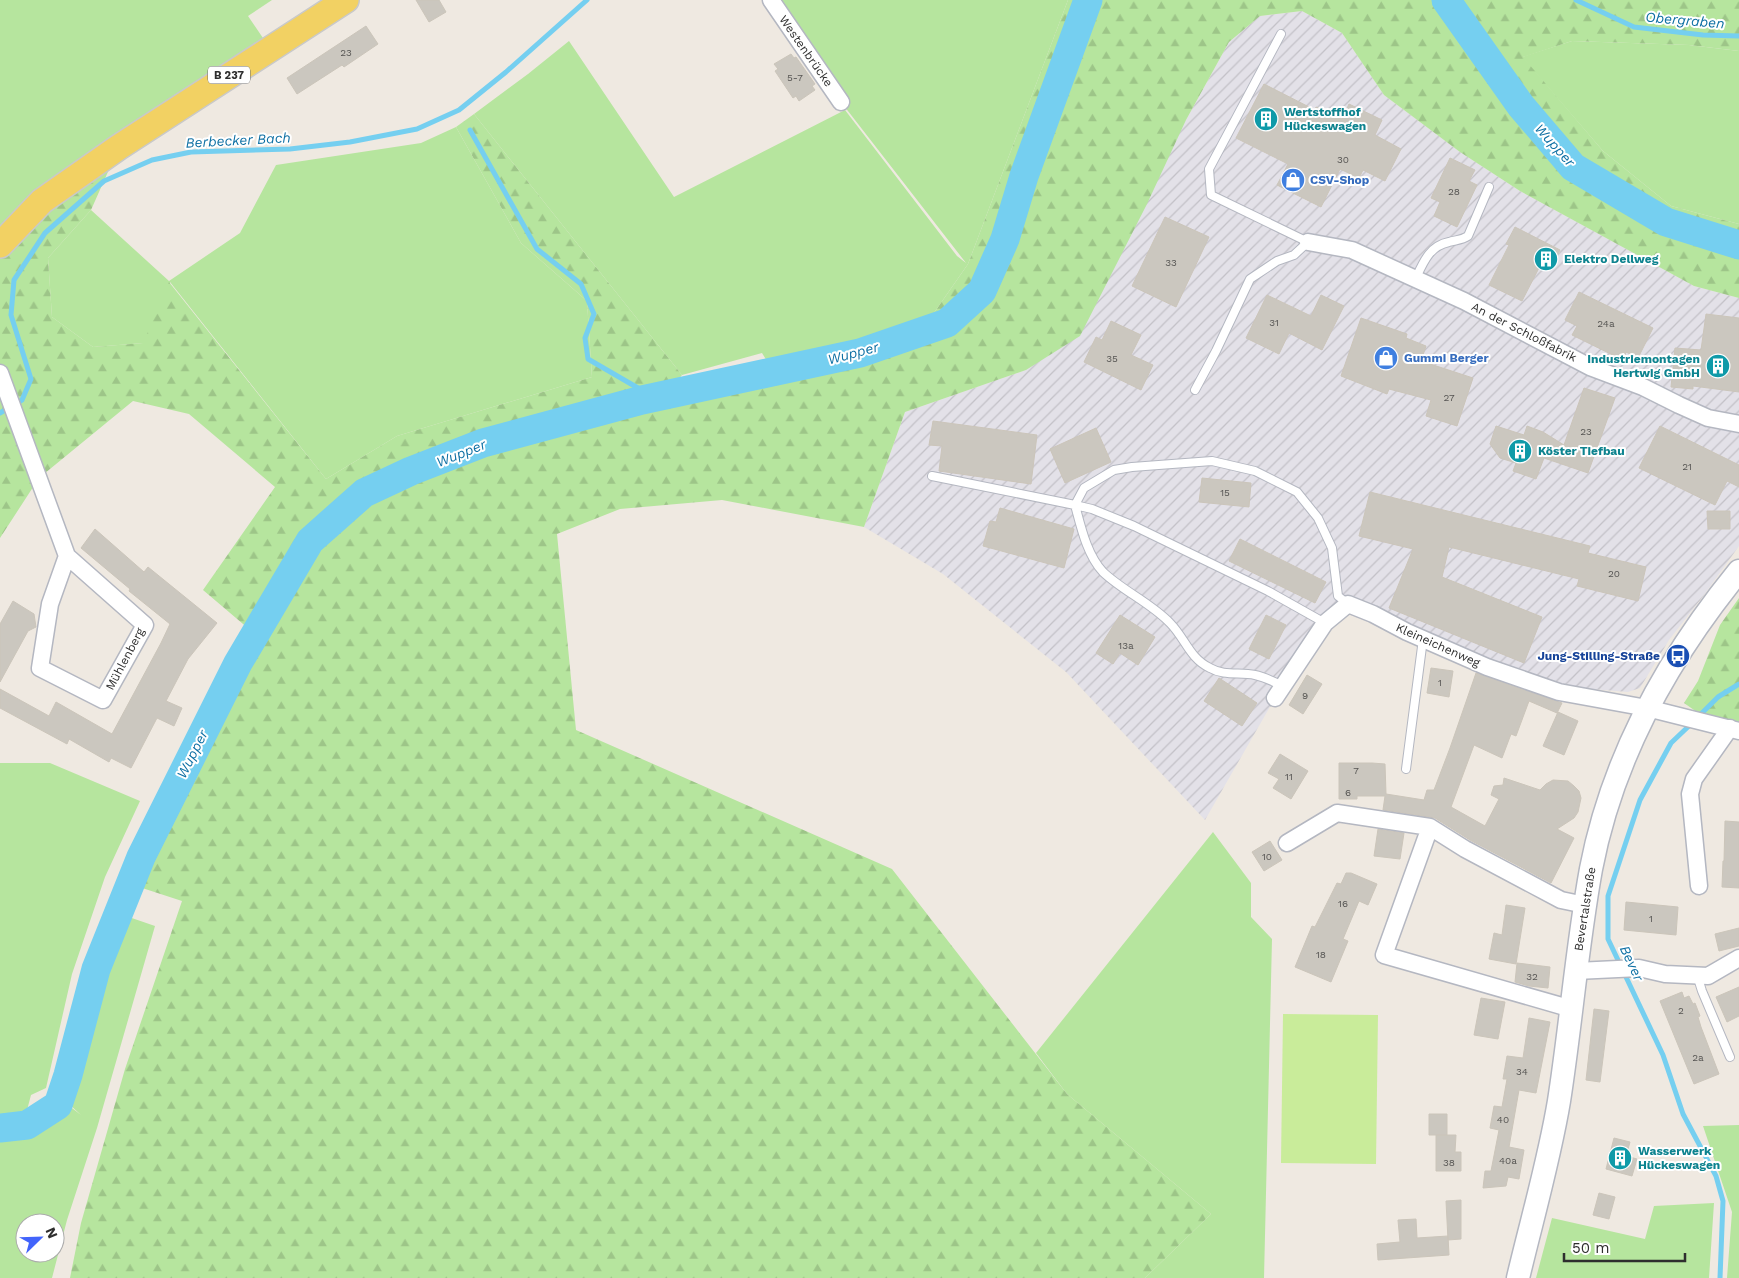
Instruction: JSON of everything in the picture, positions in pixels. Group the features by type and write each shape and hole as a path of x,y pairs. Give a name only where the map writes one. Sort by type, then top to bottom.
{"main road":[{"name":"B 237","path":"0,245 42,201 119,147 346,0"}],"street":[{"name":"Westenbrücke","path":"771,0 841,102"},
{"name":"An der Schloßfabrik","path":"1308,242 1352,250 1464,301 1590,367 1642,386 1701,415 1715,420 1739,424"},
{"name":"Mühlenberg","path":"0,373 67,556 145,624 103,700 40,668 50,604 67,556"},
{"name":"Bevertalstraße","path":"1518,1278 1554,1126 1591,868 1606,810 1647,708 1690,637 1739,572"},
{"path":"1279,692 1325,623 1348,604"},
{"name":"Kleineichenweg","path":"1348,604 1487,667 1559,692 1647,708"},
{"path":"1647,708 1728,727 1694,780 1690,794 1699,886"},
{"path":"1287,843 1337,813 1430,827 1465,849 1561,900 1585,905"},
{"path":"1430,827 1384,956 1572,1008"},
{"path":"1576,971 1639,968 1666,974 1708,976 1739,958"}],"lane":[{"path":"1195,390 1216,351 1250,279 1277,261 1294,254 1308,242 1210,195 1209,169 1281,34"},
{"path":"1415,280 1432,250 1439,245 1468,236 1489,187"},
{"path":"1279,692 1255,675 1223,673 1210,669 1194,657 1182,637 1168,620 1103,571 1096,562 1085,538 1075,505 1084,488 1114,470 1132,467 1212,461 1255,471 1297,492 1318,518 1332,548 1338,596 1348,604"},
{"path":"932,476 1092,509 1134,526 1268,591 1325,623"},
{"path":"1406,769 1424,639"},
{"path":"1697,976 1730,1057"}],"shaded area":[{"path":"1302,11 1342,33 1384,95 1460,152 1520,191 1694,286 1739,298 1739,546 1669,640 1640,688 1628,692 1592,689 1592,699 1559,692 1348,604 1275,698 1205,820 1066,672 943,574 864,527 905,412 1026,370 1186,120 1229,42 1260,16"}],"green space":[{"path":"0,0 272,0 248,16 265,41 36,191 0,226"},
{"path":"774,0 1068,0 968,264 929,320 770,366 762,353 682,375 474,114 569,41 674,197 845,110 957,256 966,263 841,102"},
{"path":"1068,0 1739,0 1739,51 1689,45 1572,41 1523,57 1603,151 1671,206 1739,224 1739,298 1694,286 1520,191 1460,152 1384,95 1342,33 1302,11 1260,16 1229,42 1186,120 1147,204 1080,336 1026,370 905,412 864,527 722,500 620,509 557,534 576,730 892,869 1067,1094 1211,1214 1145,1278 70,1278 81,1223 125,1069 182,901 136,886 167,812 218,707 262,640 203,590 275,487 189,414 133,401 39,478 0,538 0,245 119,147 91,210 48,258 52,317 93,347 143,343 169,282 326,479 397,436 592,377 587,301 521,243 456,127 474,114 682,375 662,399 494,451 572,433 770,366 929,320 968,264"},
{"path":"1572,41 1689,45 1739,51 1739,224 1671,206 1603,151 1522,57"},
{"path":"456,127 521,243 587,301 592,377 397,436 326,479 170,282 144,343 93,347 52,317 48,258 91,210 169,281 240,233 276,165 421,143"},
{"path":"1739,598 1739,731 1714,724 1684,703 1698,681 1720,625"},
{"path":"0,763 50,763 140,801 105,877 72,974 46,1088 31,1095 21,1133 57,1122 68,1105 81,1115 70,1105 112,942 123,915 155,926 97,1128 65,1228 65,1213 15,1213 15,1263 56,1263 52,1278 0,1278"},
{"path":"1213,832 1251,883 1251,917 1272,939 1264,1278 1145,1278 1211,1214 1067,1094 1036,1053"},
{"path":"1283,1014 1378,1015 1376,1164 1281,1163"},
{"path":"1739,1125 1739,1278 1727,1278 1732,1212 1703,1126"},
{"path":"1714,1203 1709,1278 1536,1278 1552,1218 1645,1239 1654,1206"}],"building":[{"path":"416,0 439,0 446,12 429,22"},
{"path":"366,26 378,44 344,67 342,65 297,94 287,78"},
{"path":"791,54 794,58 796,57 815,84 812,86 815,90 799,101 796,96 793,98 775,71 778,69 774,64"},
{"path":"1264,84 1315,110 1316,107 1342,119 1349,104 1382,120 1375,135 1401,149 1385,181 1363,170 1359,178 1340,169 1321,207 1277,185 1288,164 1236,138"},
{"path":"1450,158 1475,170 1469,181 1477,185 1457,227 1434,216 1440,202 1431,198"},
{"path":"1165,217 1209,237 1176,307 1132,286"},
{"name":"Elektro Dellweg","path":"1515,227 1560,250 1552,266 1542,262 1522,301 1489,285 1509,245 1506,244"},
{"path":"1579,292 1653,328 1638,358 1626,352 1623,360 1572,335 1577,326 1565,320"},
{"path":"1267,295 1311,316 1321,295 1344,306 1322,350 1289,333 1279,354 1246,338"},
{"name":"Industriemontagen Hertwig GmbH","path":"1706,314 1739,318 1739,392 1693,386 1693,389 1671,387 1675,348 1701,350"},
{"path":"1361,318 1407,334 1406,338 1426,346 1421,361 1473,378 1457,426 1426,416 1431,400 1389,389 1387,394 1341,376"},
{"path":"1111,321 1141,335 1131,355 1153,365 1141,390 1084,362 1096,337 1102,340"},
{"path":"1584,388 1615,398 1588,473 1544,458 1536,479 1513,471 1516,463 1500,458 1490,444 1496,426 1524,435 1527,426 1543,432 1564,445"},
{"path":"933,421 1037,435 1031,484 939,471 942,446 929,445"},
{"path":"1660,426 1739,465 1739,487 1727,481 1715,505 1639,468"},
{"path":"1096,428 1111,462 1065,483 1050,449"},
{"path":"1202,478 1251,483 1249,507 1199,502"},
{"path":"1370,492 1590,546 1588,553 1646,567 1638,601 1577,586 1579,579 1449,547 1442,577 1542,617 1524,663 1389,608 1413,549 1359,536"},
{"path":"1000,508 1074,529 1064,568 983,546 990,521 996,522"},
{"path":"1707,511 1730,511 1730,529 1708,529"},
{"path":"95,529 144,572 148,567 217,623 188,659 166,701 182,708 174,726 157,718 131,768 111,758 109,762 69,739 67,744 0,708 0,689 49,716 56,702 112,734 161,643 170,624 129,591 130,589 81,548"},
{"path":"1240,539 1326,582 1315,603 1229,561"},
{"path":"13,601 34,614 36,627 28,631 0,682 0,624"},
{"path":"1120,615 1155,637 1138,665 1120,653 1113,664 1096,653"},
{"path":"1266,615 1286,625 1269,659 1249,649"},
{"path":"1431,668 1453,671 1449,697 1427,693"},
{"path":"1476,673 1562,703 1557,713 1529,701 1516,736 1511,734 1502,758 1474,745 1451,807 1485,826 1499,799 1491,795 1494,786 1503,785 1504,778 1540,790 1553,780 1568,781 1579,791 1581,798 1578,812 1574,818 1557,829 1574,838 1551,883 1470,840 1435,818 1383,810 1385,796 1357,796 1357,799 1339,799 1339,763 1372,763 1385,764 1386,794 1424,800 1427,790 1434,790"},
{"path":"1307,675 1322,684 1303,714 1289,705"},
{"path":"1219,678 1257,703 1242,726 1204,701"},
{"path":"1558,712 1578,721 1564,755 1543,746"},
{"path":"1280,754 1308,771 1291,799 1273,788 1279,779 1268,773"},
{"path":"1725,821 1739,822 1739,888 1722,887"},
{"path":"1378,829 1404,833 1400,859 1374,856"},
{"path":"1270,841 1282,860 1264,871 1252,852"},
{"path":"1346,873 1351,873 1377,884 1368,905 1359,901 1343,939 1348,941 1331,982 1295,967 1312,926 1315,927 1337,883 1341,884"},
{"path":"1626,902 1678,907 1676,935 1624,930"},
{"path":"1506,905 1525,908 1516,964 1489,959 1494,933 1502,935"},
{"path":"1739,928 1739,946 1719,951 1715,934"},
{"path":"1517,963 1550,967 1548,988 1515,982"},
{"path":"1739,987 1739,1016 1727,1022 1716,997"},
{"path":"1682,992 1684,998 1689,996 1693,1004 1695,1003 1700,1016 1698,1017 1701,1027 1719,1074 1694,1084 1660,1001"},
{"path":"1481,998 1505,1002 1498,1039 1474,1035"},
{"path":"1594,1009 1609,1011 1600,1082 1586,1080"},
{"path":"1529,1018 1550,1022 1536,1093 1519,1090 1509,1147 1524,1150 1519,1179 1508,1177 1506,1186 1483,1188 1485,1171 1491,1171 1499,1130 1490,1128 1494,1106 1502,1107 1507,1079 1503,1079 1507,1056 1523,1058"},
{"path":"1429,1114 1447,1114 1447,1135 1429,1135"},
{"path":"1436,1135 1456,1135 1455,1152 1461,1152 1461,1171 1436,1171"},
{"name":"Wasserwerk Hückeswagen","path":"1614,1138 1630,1142 1626,1156 1637,1159 1632,1176 1606,1169"},
{"path":"1599,1193 1615,1197 1609,1219 1593,1215"},
{"path":"1461,1200 1461,1239 1448,1240 1446,1201"},
{"path":"1416,1219 1417,1238 1448,1236 1449,1255 1378,1260 1377,1244 1400,1242 1398,1220"}],"waterway":[{"name":"Berbecker Bach","path":"0,413 22,400 31,379 11,315 14,280 45,233 104,181 152,160 191,152 290,149 350,142 417,129 459,110 506,72 587,0"},
{"name":"Wupper","path":"0,1128 27,1125 58,1105 68,1075 96,969 141,857 238,663 310,541 364,493 411,471 483,443 642,400 860,353 947,323 982,291 1005,239 1024,176 1088,0"},
{"name":"Wupper","path":"1446,0 1521,106 1573,167 1666,222 1739,245"},
{"name":"Obergraben","path":"1576,0 1634,27 1703,35 1739,36"},
{"path":"470,130 537,249 581,284 594,314 585,338 588,359 638,388 642,400"},
{"name":"Bever","path":"1698,717 1718,697 1739,684"},
{"name":"Bever","path":"1692,723 1671,743 1640,800 1608,896 1608,939 1663,1055 1683,1114 1716,1176 1723,1201 1720,1278"}],"place":[{"name":"Wertstoffhof Hückeswagen","path":"1266,119"},
{"name":"CSV-Shop","path":"1293,180"},
{"name":"Elektro Dellweg","path":"1546,259"},
{"name":"Gummi Berger","path":"1386,358"},
{"name":"Industriemontagen Hertwig GmbH","path":"1718,366"},
{"name":"Köster Tiefbau","path":"1520,451"},
{"name":"Jung-Stilling-Straße","path":"1678,656"},
{"name":"Wasserwerk Hückeswagen","path":"1620,1158"}]}
